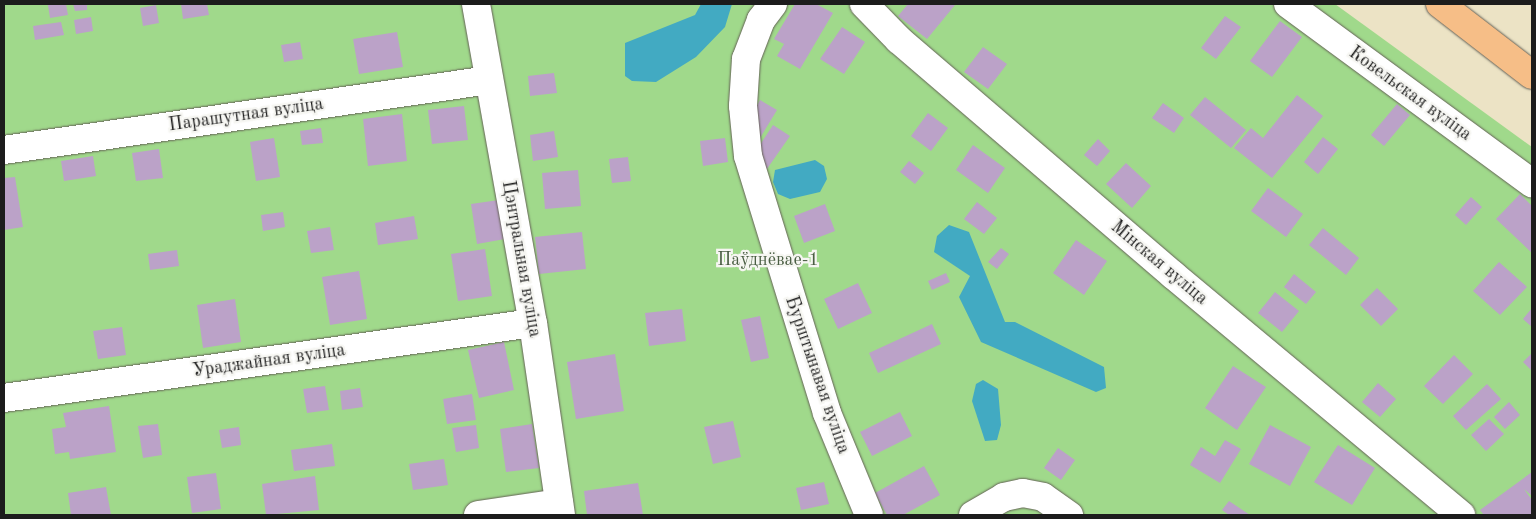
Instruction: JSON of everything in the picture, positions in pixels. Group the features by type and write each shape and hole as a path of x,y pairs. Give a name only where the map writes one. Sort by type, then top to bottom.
{"highway":[{"path":"1440,4 1532,75"}],"lane":[{"name":"Цэнтральная вуліца","path":"476,4 533,323 560,509"},
{"name":"Бурштынавая вуліца","path":"774,4 761,20 746,59 743,106 748,156 827,413 869,515"},
{"name":"Мінская вуліца","path":"864,4 899,40 1136,243 1461,515"},
{"name":"Ковельская вуліца","path":"1288,4 1532,183"},
{"name":"Парашутная вуліца","path":"4,150 489,80"},
{"name":"Ураджайная вуліца","path":"4,398 533,323"},
{"path":"984,509 1013,494 1033,494 1069,515"},
{"path":"478,515 560,509"}],"green space":[{"name":"Паўднёвае-1","path":"4,4 1335,4 1532,147 1532,515 4,515"}],"water":[{"path":"701,4 732,4 725,27 696,57 656,82 632,81 625,76 625,43 695,15"},
{"path":"815,160 824,166 827,179 820,192 790,199 778,194 773,182 775,170"},
{"path":"949,225 969,232 1005,322 1015,322 1104,367 1106,388 1096,392 981,342 959,297 970,276 934,252 937,236"},
{"path":"983,380 998,389 1001,425 997,440 985,441 972,401 976,384"}],"building":[{"path":"66,4 68,15 50,18 48,5"},
{"path":"73,4 87,4 87,10 75,11"},
{"path":"181,4 207,4 209,15 183,19"},
{"path":"795,4 816,4 833,13 800,69 777,56 784,44 774,39"},
{"path":"908,4 955,5 927,39 898,16"},
{"path":"156,5 159,23 143,26 140,8"},
{"path":"1225,16 1241,27 1216,59 1201,48"},
{"path":"91,17 93,31 76,34 74,20"},
{"path":"1280,21 1302,37 1272,77 1250,61"},
{"path":"61,22 64,35 35,40 33,26"},
{"path":"842,27 865,42 844,74 820,59"},
{"path":"397,32 403,67 359,74 353,39"},
{"path":"300,42 303,59 284,62 281,45"},
{"path":"983,47 1007,64 988,89 964,72"},
{"path":"554,73 557,93 530,96 528,76"},
{"path":"1297,95 1323,116 1272,178 1234,148 1251,128 1263,138"},
{"path":"1205,97 1246,130 1231,148 1190,115"},
{"path":"760,100 777,110 757,143 751,116"},
{"path":"1163,103 1184,118 1174,133 1152,118"},
{"path":"1397,104 1410,115 1384,146 1371,135"},
{"path":"464,106 468,140 432,144 428,110"},
{"path":"928,113 948,128 931,151 911,136"},
{"path":"402,114 407,161 368,166 363,119"},
{"path":"773,125 790,136 762,176 754,154"},
{"path":"321,128 323,143 302,145 300,131"},
{"path":"554,131 558,157 533,161 530,135"},
{"path":"1323,137 1338,149 1318,174 1304,162"},
{"path":"274,138 280,177 256,181 250,142"},
{"path":"725,138 728,162 703,166 700,141"},
{"path":"1098,139 1110,151 1097,166 1084,155"},
{"path":"973,145 1005,168 988,193 956,170"},
{"path":"159,149 163,178 136,181 132,153"},
{"path":"93,156 96,176 64,181 61,161"},
{"path":"628,157 631,181 612,183 609,159"},
{"path":"909,161 924,173 915,184 900,172"},
{"path":"1126,163 1151,186 1132,208 1106,184"},
{"path":"578,170 581,206 545,209 542,173"},
{"path":"15,177 23,227 4,230 4,178"},
{"path":"1268,188 1303,214 1286,237 1251,211"},
{"path":"1520,194 1532,206 1532,253 1496,219"},
{"path":"1471,197 1482,207 1466,225 1455,215"},
{"path":"499,200 505,239 477,244 471,204"},
{"path":"977,202 997,218 984,234 964,219"},
{"path":"825,204 835,231 804,243 794,216"},
{"path":"283,212 285,227 263,231 261,215"},
{"path":"414,216 418,239 378,245 375,223"},
{"path":"330,227 334,250 311,253 307,231"},
{"path":"1323,228 1359,258 1346,275 1309,245"},
{"path":"582,232 586,269 539,274 535,237"},
{"path":"1076,240 1107,261 1084,295 1053,273"},
{"path":"1001,248 1009,254 997,269 988,262"},
{"path":"485,249 492,296 458,301 451,254"},
{"path":"177,250 179,266 150,270 148,254"},
{"path":"1499,262 1527,287 1500,315 1473,291"},
{"path":"359,271 367,319 330,325 322,277"},
{"path":"946,273 950,282 932,290 928,281"},
{"path":"1294,274 1316,292 1306,304 1284,287"},
{"path":"858,283 872,313 838,329 824,299"},
{"path":"1377,288 1398,309 1381,326 1360,305"},
{"path":"1275,292 1299,311 1282,332 1258,313"},
{"path":"235,299 241,342 203,348 197,305"},
{"path":"1532,308 1532,327 1523,319"},
{"path":"682,309 686,341 649,346 645,313"},
{"path":"760,316 769,358 751,362 741,320"},
{"path":"932,324 941,344 878,373 869,353"},
{"path":"122,327 126,355 98,359 93,331"},
{"path":"504,342 514,390 479,398 468,350"},
{"path":"1532,353 1532,371 1523,362"},
{"path":"615,354 624,411 576,419 567,362"},
{"path":"1454,355 1473,374 1443,404 1424,386"},
{"path":"1233,366 1266,387 1237,430 1205,408"},
{"path":"1378,383 1396,399 1380,417 1362,402"},
{"path":"1487,384 1501,399 1466,430 1453,416"},
{"path":"325,386 329,410 307,413 303,389"},
{"path":"360,388 363,407 342,410 340,391"},
{"path":"472,394 476,420 447,424 443,399"},
{"path":"1509,402 1520,415 1505,429 1494,417"},
{"path":"109,406 116,452 70,459 69,452 55,454 52,429 66,427 63,413"},
{"path":"900,412 912,436 872,456 860,432"},
{"path":"1489,419 1504,434 1486,451 1471,435"},
{"path":"733,421 741,457 713,464 704,427"},
{"path":"158,424 162,455 143,458 138,426"},
{"path":"532,424 539,468 506,472 500,429"},
{"path":"476,425 479,448 456,452 452,428"},
{"path":"1270,425 1311,447 1290,486 1249,464"},
{"path":"239,427 241,445 222,448 219,430"},
{"path":"1225,440 1241,449 1220,483 1190,465 1201,447 1215,456"},
{"path":"332,444 335,466 294,471 291,450"},
{"path":"1338,445 1375,468 1352,505 1314,482"},
{"path":"1058,448 1075,460 1061,480 1044,468"},
{"path":"444,459 448,485 413,490 409,464"},
{"path":"924,466 940,495 903,515 887,515 875,493"},
{"path":"1532,472 1532,496 1524,489 1532,500 1532,515 1484,515 1480,510"},
{"path":"216,473 221,509 192,513 187,477"},
{"path":"315,476 319,510 266,515 262,484"},
{"path":"824,482 829,504 801,510 796,488"},
{"path":"638,483 643,515 587,515 584,491"},
{"path":"106,487 111,515 71,515 68,493"},
{"path":"1229,501 1250,515 1229,515 1222,510"}]}
